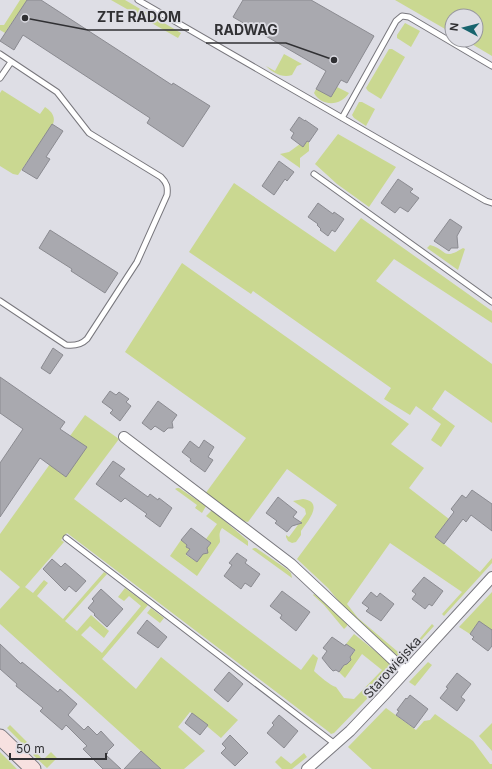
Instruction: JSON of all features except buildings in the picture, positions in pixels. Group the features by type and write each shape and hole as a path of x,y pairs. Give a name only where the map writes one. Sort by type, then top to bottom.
{"street":[{"path":"124,437 291,564 405,671"},
{"name":"Starowiejska","path":"307,769 336,745 385,694 492,577"},
{"path":"0,737 33,769"}],"lane":[{"path":"138,0 486,201 492,203"},
{"path":"342,118 396,21 402,16 408,17 492,66"},
{"path":"0,54 57,92 89,133 161,177 167,184 168,188 167,195 137,262 87,339 82,343 72,346 66,345 0,302"},
{"path":"0,78 11,62"},
{"path":"314,174 492,302"},
{"path":"66,538 336,745"}],"green space":[{"path":"20,0 27,0 5,33 0,30 0,25 4,25"},
{"path":"111,0 125,0 181,33 178,38"},
{"path":"395,0 492,0 492,56 478,48 484,48 484,8 444,8 444,28"},
{"path":"405,23 420,31 411,47 397,38 397,35"},
{"path":"389,49 392,49 405,57 381,99 368,91 366,88"},
{"path":"284,54 302,64 297,66 292,75 285,76 278,74 266,66 275,71"},
{"path":"337,87 349,93 346,97 337,102 326,103 317,98 314,93 316,89 331,97"},
{"path":"2,90 40,114 45,107 51,112 54,119 53,124 18,175 13,174 0,166 0,93"},
{"path":"359,102 362,102 375,109 366,126 352,115"},
{"path":"338,134 396,167 369,207 337,184 315,164"},
{"path":"307,141 309,142 309,151 300,158 300,168 280,154 289,152 300,144 303,146"},
{"path":"234,183 335,252 361,218 492,311 492,323 394,259 376,281 492,364 492,423 445,390 432,409 455,426 441,447 431,440 441,424 416,406 410,415 384,399 391,388 253,291 251,294 189,252"},
{"path":"430,245 448,254 452,254 463,248 465,249 458,270 427,248"},
{"path":"182,263 409,424 391,444 424,468 409,488 449,519 435,537 480,572 492,558 492,563 444,616 442,614 462,592 390,543 347,604 358,618 404,657 432,624 434,626 403,660 350,615 328,588 297,559 337,505 287,469 248,522 242,521 205,494 246,438 125,352"},
{"path":"85,415 119,439 74,499 301,670 313,654 318,658 314,671 321,678 336,687 344,698 354,699 382,670 362,654 345,678 339,672 344,665 347,664 355,651 346,644 354,634 394,666 394,671 334,733 331,734 67,533 61,540 64,542 25,587 33,593 44,580 48,583 37,596 63,619 104,572 107,574 65,621 77,631 91,615 109,631 104,638 90,626 81,635 102,653 141,606 129,596 124,601 118,597 125,588 148,605 102,659 136,689 161,657 238,720 221,738 190,712 178,727 205,751 184,769 161,769 0,624 0,609 20,587 0,570 0,534"},
{"path":"177,488 206,506 202,513 195,508 197,505 175,489"},
{"path":"303,499 313,504 314,508 310,518 301,531 301,535 296,542 292,543 288,541 286,535 289,537 306,514 305,509 293,501"},
{"path":"212,510 248,541 248,546 222,528 220,533 220,542 197,576 170,556 181,540 187,545 186,547 190,549 186,555 197,562 211,543 206,539 217,524 206,516"},
{"path":"254,548 288,570 291,573 292,578 252,549"},
{"path":"492,592 492,631 479,621 470,634 459,627"},
{"path":"314,594 333,609 347,623 347,626 344,629 324,605 313,595"},
{"path":"151,608 164,618 160,623 147,613"},
{"path":"428,662 432,665 415,686 409,682"},
{"path":"386,708 416,730 424,721 430,720 435,714 473,741 490,764 492,764 492,769 372,769 348,747"},
{"path":"492,723 492,751 479,736"},
{"path":"10,725 27,742 24,745 7,728"},
{"path":"0,752 17,769 0,769"},
{"path":"36,752 43,760 51,752 57,758 47,768 33,755"},
{"path":"304,753 307,757 292,769 282,769 275,762 281,756 291,764"}],"place":[{"name":"ZTE RADOM","path":"25,18"},
{"name":"RADWAG","path":"334,60"}]}
